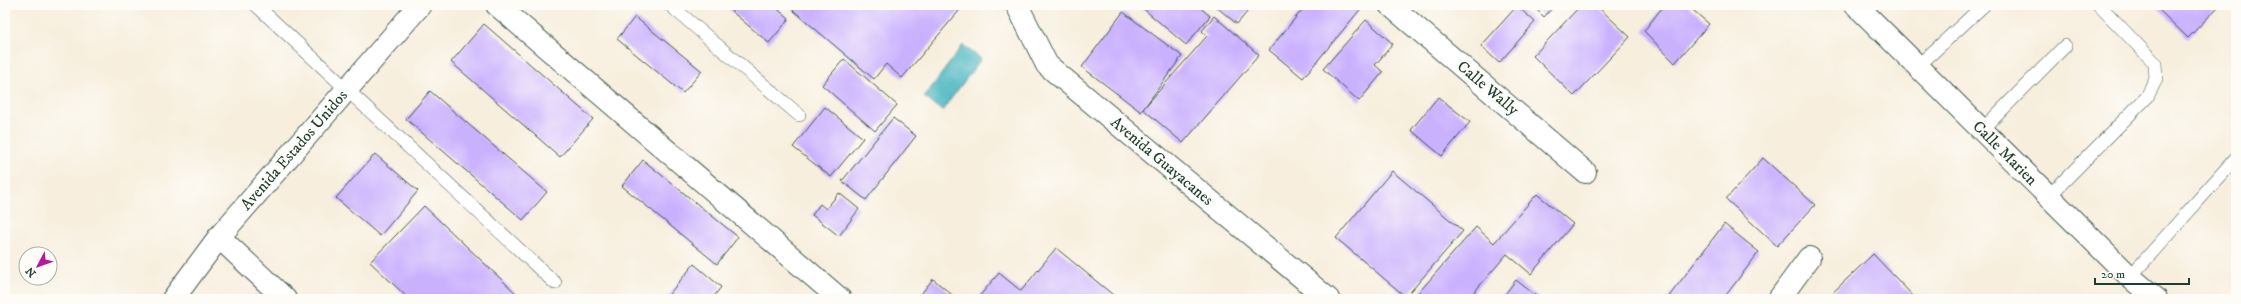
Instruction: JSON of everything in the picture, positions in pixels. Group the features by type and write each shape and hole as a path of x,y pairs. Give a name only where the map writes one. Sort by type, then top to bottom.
{"street":[{"name":"Avenida Estados Unidos","path":"173,299 219,237 420,5"},
{"path":"497,5 840,299"},
{"name":"Avenida Guayacanes","path":"1017,5 1048,65 1328,299"},
{"name":"Calle Wally","path":"1390,5 1586,172"},
{"name":"Calle Marien","path":"1856,5 2130,277 2156,299"},
{"path":"219,237 285,299"},
{"path":"1779,299 1809,258"}],"lane":[{"path":"256,5 555,283"},
{"path":"670,5 799,116"},
{"path":"1918,66 1984,5"},
{"path":"2049,196 2147,97 2156,79 2155,62 2099,5"},
{"path":"1982,130 2065,46"},
{"path":"2130,277 2236,158"}],"water":[{"path":"963,45 981,59 942,111 924,97"}],"building":[{"path":"724,5 773,5 789,19 769,43"},
{"path":"787,5 964,5 902,78 886,64 874,79"},
{"path":"1139,5 1197,5 1210,16 1186,45"},
{"path":"1214,5 1253,5 1237,24"},
{"path":"1306,5 1364,5 1303,78 1269,50"},
{"path":"1532,5 1555,5 1544,17"},
{"path":"1581,5 1596,5 1630,37 1574,96 1533,56"},
{"path":"1664,5 1687,5 1709,24 1675,63 1644,31"},
{"path":"2154,5 2220,5 2188,38"},
{"path":"1517,6 1535,22 1499,63 1481,46"},
{"path":"1123,12 1182,56 1141,112 1082,67"},
{"path":"1214,16 1259,55 1183,143 1143,109 1207,36 1202,31"},
{"path":"635,17 702,71 683,93 617,39"},
{"path":"1366,20 1393,44 1375,65 1383,72 1359,101 1323,69"},
{"path":"484,24 593,119 560,157 451,62"},
{"path":"844,59 897,105 875,131 822,85"},
{"path":"430,91 547,192 523,220 406,119"},
{"path":"1438,97 1470,122 1442,156 1411,130"},
{"path":"825,107 863,138 831,177 793,147"},
{"path":"893,118 916,136 866,200 842,181"},
{"path":"375,154 418,191 380,236 336,198"},
{"path":"1763,158 1815,205 1777,246 1726,199"},
{"path":"643,160 738,237 717,264 622,186"},
{"path":"1392,171 1463,231 1406,297 1336,238"},
{"path":"839,193 859,209 839,236 812,215 820,204 826,209"},
{"path":"1537,194 1573,224 1531,274 1507,254 1468,299 1413,299 1476,227 1494,243"},
{"path":"424,206 522,299 409,299 370,262"},
{"path":"1724,224 1759,252 1723,299 1667,299"},
{"path":"1056,248 1118,299 977,299 999,273 1021,291"},
{"path":"1873,254 1916,299 1826,299"},
{"path":"694,264 721,287 712,299 665,299"},
{"path":"933,279 957,299 917,299"},
{"path":"1516,280 1540,299 1501,299"},
{"path":"256,294 261,299 250,299"}]}
